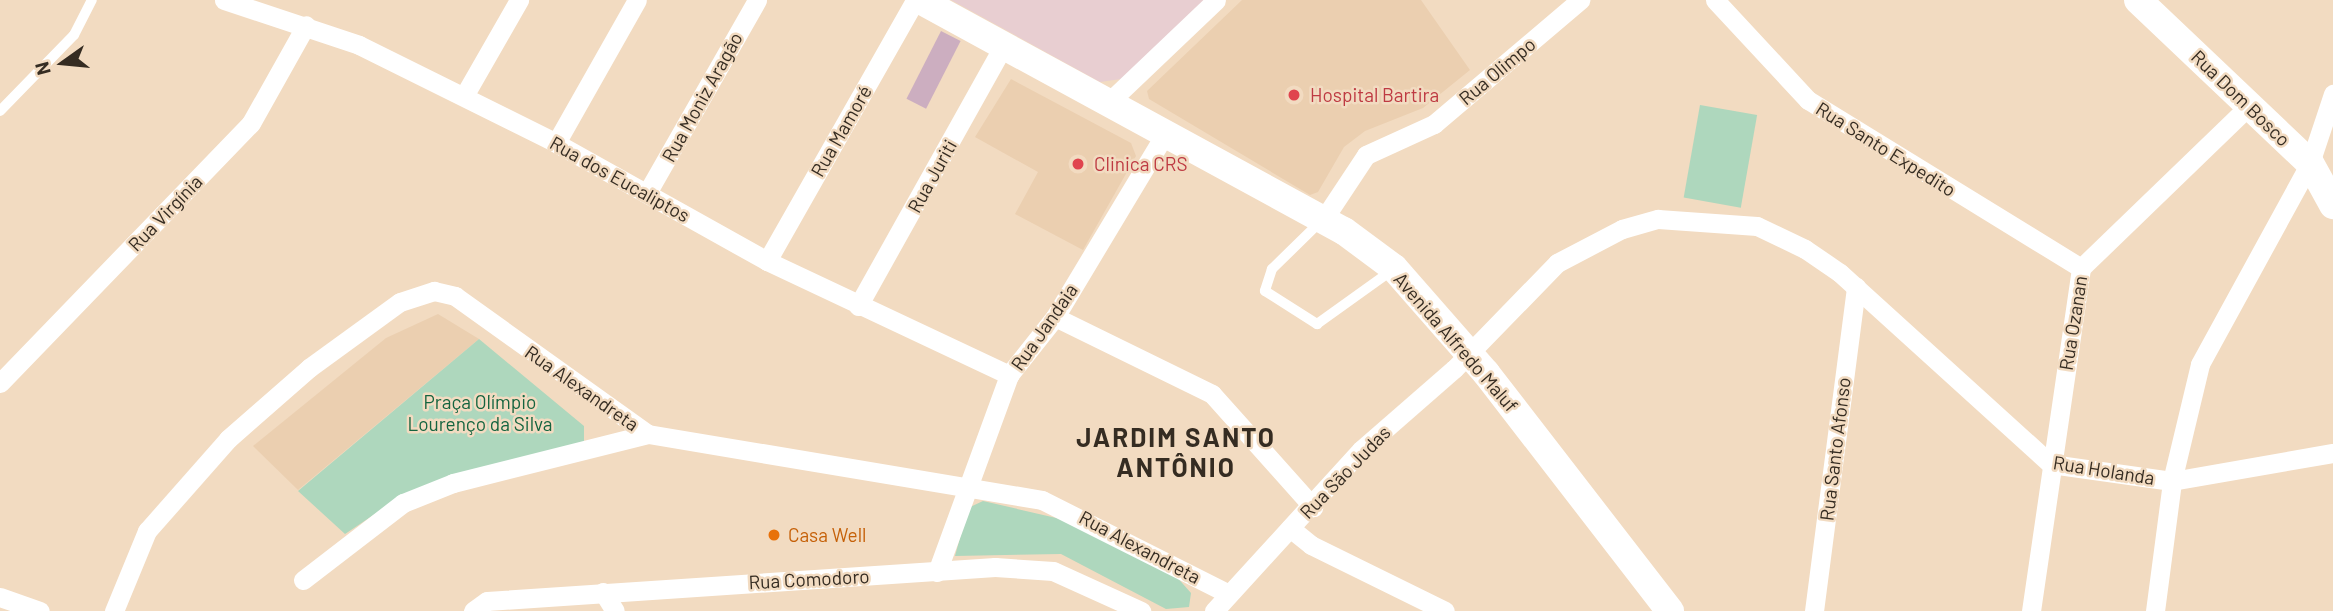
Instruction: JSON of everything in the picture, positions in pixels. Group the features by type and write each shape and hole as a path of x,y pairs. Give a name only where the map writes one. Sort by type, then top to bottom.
{"main road":[{"name":"Avenida Alfredo Maluf","path":"918,0 1323,220 1394,268 1469,353 1650,578 1670,611"},
{"name":"Rua Dom Bosco","path":"2138,0 2309,163 2333,205"},
{"name":"Avenida Alfredo Maluf","path":"1650,578 1686,611"}],"street":[{"name":"Rua dos Eucaliptos","path":"224,0 306,25 464,96 556,142 767,261 1009,375"},
{"path":"464,96 519,0"},
{"path":"556,142 637,0"},
{"name":"Rua Moniz Aragão","path":"648,193 757,0"},
{"name":"Rua Mamoré","path":"767,261 918,0"},
{"path":"1108,103 1216,0"},
{"name":"Rua Olimpo","path":"1323,220 1366,155 1434,124 1580,0"},
{"name":"Rua Santo Expedito","path":"1716,0 1808,100 2081,268"},
{"name":"Rua Virgínia","path":"0,383 251,123 306,25"},
{"name":"Rua Juriti","path":"858,306 1004,45"},
{"path":"2155,611 2172,481 2200,364 2309,163 2333,94"},
{"name":"Rua Ozanan","path":"2031,611 2081,268 2250,105"},
{"name":"Rua Jandaia","path":"937,572 1009,375 1055,317 1165,135"},
{"name":"Rua Holanda","path":"1469,353 1577,249 1658,219 1692,217 1756,226 1805,249 1856,287 2051,464 2172,481 2333,453"},
{"name":"Rua Santo Afonso","path":"1814,611 1856,287"},
{"name":"Rua Alexandreta","path":"114,611 141,542 182,487 309,368 412,296 454,296 648,433 968,484 1068,509 1227,593"},
{"path":"1055,317 1212,394 1313,506"},
{"name":"Rua São Judas","path":"1446,611 1311,545 1290,528 1313,506 1361,450 1469,353"},
{"path":"303,580 403,503 453,483 648,433"},
{"path":"1214,611 1227,593 1290,528"},
{"name":"Rua Comodoro","path":"472,611 487,601 603,592 937,572 1053,571 1141,611"},
{"path":"603,592 615,611"},
{"path":"0,597 40,611"}],"lane":[{"path":"1,108 74,35 92,0"},
{"path":"1323,220 1263,284 1308,321 1326,322 1394,268"}],"shaded area":[{"path":"951,0 1204,0 1121,79 1100,82"},
{"name":"Hospital Bartira","path":"1242,0 1421,0 1470,70 1423,108 1365,131 1344,147 1318,192 1310,195 1149,99 1147,91"},
{"name":"Clinica CRS","path":"1011,79 1131,143 1136,156 1083,250 1015,214 1038,172 975,137"},
{"path":"438,314 479,339 298,490 253,446 386,338"}],"green space":[{"path":"1700,105 1757,115 1741,208 1684,198"},
{"name":"Praça Olímpio Lourenço da Silva","path":"479,339 584,426 584,444 390,504 345,534 298,491"},
{"path":"983,501 1065,520 1175,575 1191,593 1189,607 1166,609 1061,554 955,556 968,508"}],"building":[{"path":"941,31 961,41 926,109 906,99"}],"place":[{"name":"Hospital Bartira","path":"1294,95"},
{"name":"Clinica CRS","path":"1078,164"},
{"name":"Casa Well","path":"774,535"}],"district":[{"name":"JARDIM SANTO ANTÔNIO","path":"1176,452"}]}
